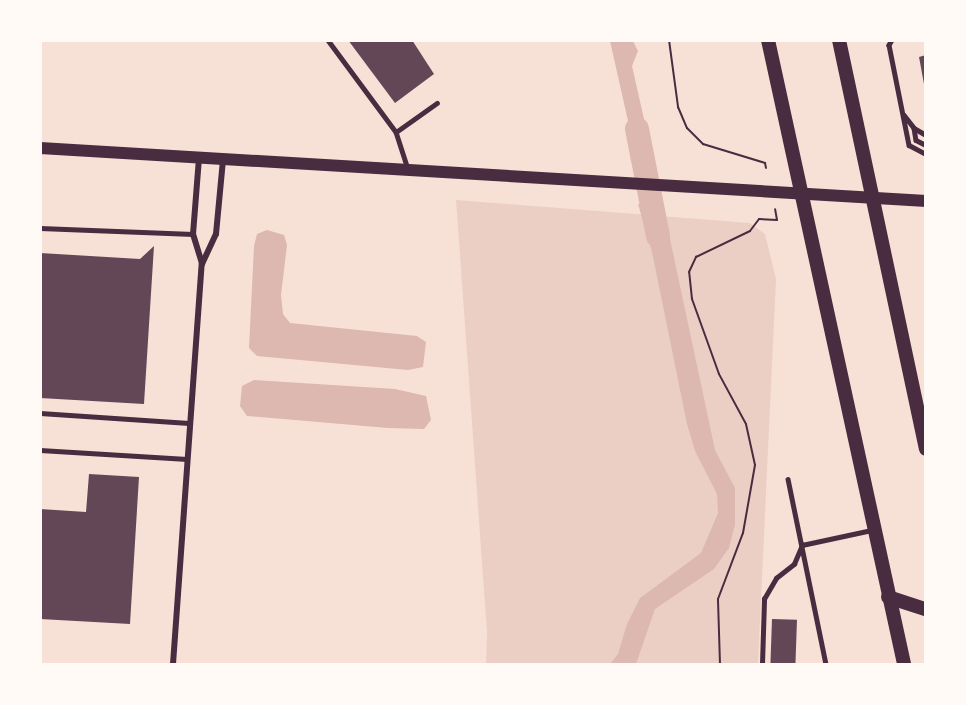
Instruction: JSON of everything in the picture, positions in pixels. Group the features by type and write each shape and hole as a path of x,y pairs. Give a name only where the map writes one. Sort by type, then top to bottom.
{"main road":[{"path":"768,40 872,530 904,664"},
{"path":"839,40 926,449"},
{"path":"40,148 926,201"},
{"path":"888,597 926,609"}],"street":[{"path":"199,158 193,234 202,264"},
{"path":"173,664 202,264 216,234 223,160"}],"lane":[{"path":"328,40 396,132 409,171"},
{"path":"892,40 889,45 909,146 926,154"},
{"path":"396,132 437,103"},
{"path":"903,113 914,128 926,135"},
{"path":"914,128 916,140 926,145"},
{"path":"40,228 193,234"},
{"path":"40,413 189,423"},
{"path":"40,450 187,459"},
{"path":"789,479 826,664"},
{"path":"802,545 872,530"},
{"path":"762,664 764,599 776,578 794,564 802,545"}],"path":[{"path":"669,40 678,107 687,128 703,144 765,163 766,168"},
{"path":"720,664 717,599 743,533 755,465 746,424 718,374 692,298 689,272 696,257 750,231 759,219 777,220 775,209"}],"shaded area":[{"path":"610,41 633,41 638,51 632,66 654,163 631,161 628,121"},
{"path":"456,200 750,223 765,234 776,279 758,664 486,664 487,632"},
{"path":"638,204 663,206 715,450 735,488 735,525 729,548 714,569 655,609 636,664 610,664 618,654 627,624 640,598 701,553 718,513 717,494 695,451 687,424 652,252"},
{"path":"267,230 284,235 287,245 281,295 283,314 290,323 417,336 426,342 423,367 408,370 257,356 249,348 254,246 257,234"},
{"path":"254,380 395,389 426,396 431,420 424,429 247,416 240,406 242,386"}],"building":[{"path":"348,40 412,40 434,74 395,103"},
{"path":"926,55 926,84 924,84 919,57"},
{"path":"154,246 144,404 40,398 40,253 140,259"},
{"path":"89,474 139,477 130,624 40,619 40,509 86,512"},
{"path":"772,619 797,620 795,664 770,664"}],"waterway":[{"path":"637,129 658,236"}]}
